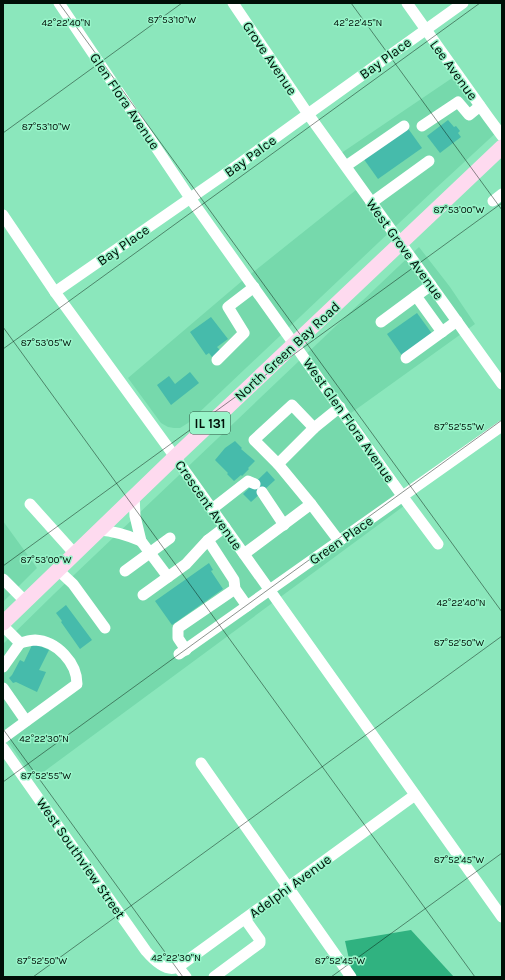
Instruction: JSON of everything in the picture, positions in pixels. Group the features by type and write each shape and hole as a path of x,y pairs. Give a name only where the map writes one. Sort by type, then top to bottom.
{"main road":[{"name":"North Green Bay Road","path":"3,623 134,495 502,147"}],"street":[{"name":"Glen Flora Avenue","path":"59,3 190,198"},
{"name":"Grove Avenue","path":"233,3 308,114"},
{"name":"Lee Avenue","path":"407,3 502,136"},
{"name":"Bay Place","path":"308,114 463,3"},
{"path":"422,126 458,102 469,115 480,106"},
{"name":"Bay Palce","path":"190,198 308,114"},
{"name":"West Grove Avenue","path":"308,114 502,384"},
{"path":"346,166 404,126"},
{"path":"371,202 429,161"},
{"name":"West Glen Flora Avenue","path":"190,198 438,544"},
{"name":"Bay Place","path":"55,292 190,198"},
{"name":"Crescent Avenue","path":"3,215 55,292 175,457 502,917"},
{"path":"381,322 431,285"},
{"path":"217,360 244,333 228,307 254,287"},
{"path":"416,296 442,332"},
{"path":"406,358 457,321"},
{"path":"314,428 292,405 254,440 278,464 312,504 339,542"},
{"path":"278,464 314,428 340,407"},
{"name":"Green Place","path":"235,589 178,628 178,638 183,652 502,426"},
{"path":"212,509 248,481 258,488 284,524"},
{"path":"134,495 135,516 141,541 168,577"},
{"path":"30,504 74,553"},
{"path":"244,554 312,504"},
{"path":"142,595 186,564 208,540 225,527"},
{"path":"99,530 110,530 131,536 141,541"},
{"path":"125,571 170,538"},
{"path":"208,540 234,580 235,589 247,606"},
{"path":"58,570 73,584 105,628"},
{"path":"3,579 25,601"},
{"path":"3,626 20,643"},
{"path":"3,666 20,643 36,640 49,643 58,649 67,657 77,676 77,684 3,738"},
{"path":"3,688 26,721"},
{"name":"West Southview Street","path":"3,748 146,951 162,966 174,969 178,967"},
{"path":"201,763 351,977"},
{"name":"Adelphi Avenue","path":"178,967 415,795"},
{"path":"214,977 260,943 260,940 245,919"},
{"path":"178,967 186,977"}],"shaded area":[{"path":"458,74 499,130 188,423 180,428 174,428 168,427 161,423 128,378 242,281 356,190 334,158"},
{"path":"419,247 450,287 475,324 351,413 412,500 34,779 3,734 3,644"},
{"path":"3,521 37,568 3,602"},
{"path":"411,930 454,977 353,977 345,941"}],"building":[{"path":"448,120 460,131 458,133 461,137 440,153 427,136"},
{"path":"407,127 422,148 378,179 363,158"},
{"path":"417,313 433,335 403,357 387,334"},
{"path":"211,317 228,339 217,347 221,351 212,357 209,353 206,355 190,332"},
{"path":"190,372 199,383 171,405 157,385 169,376 175,384"},
{"path":"235,441 242,448 241,449 255,461 242,476 241,475 234,481 215,460 225,448"},
{"path":"267,471 275,480 251,502 243,494"},
{"path":"209,563 213,570 211,571 223,589 172,625 155,601"},
{"path":"66,605 92,640 80,649 56,613"},
{"path":"33,643 49,650 39,670 46,672 37,692 16,682 13,683 9,678 20,660 24,662"}]}
